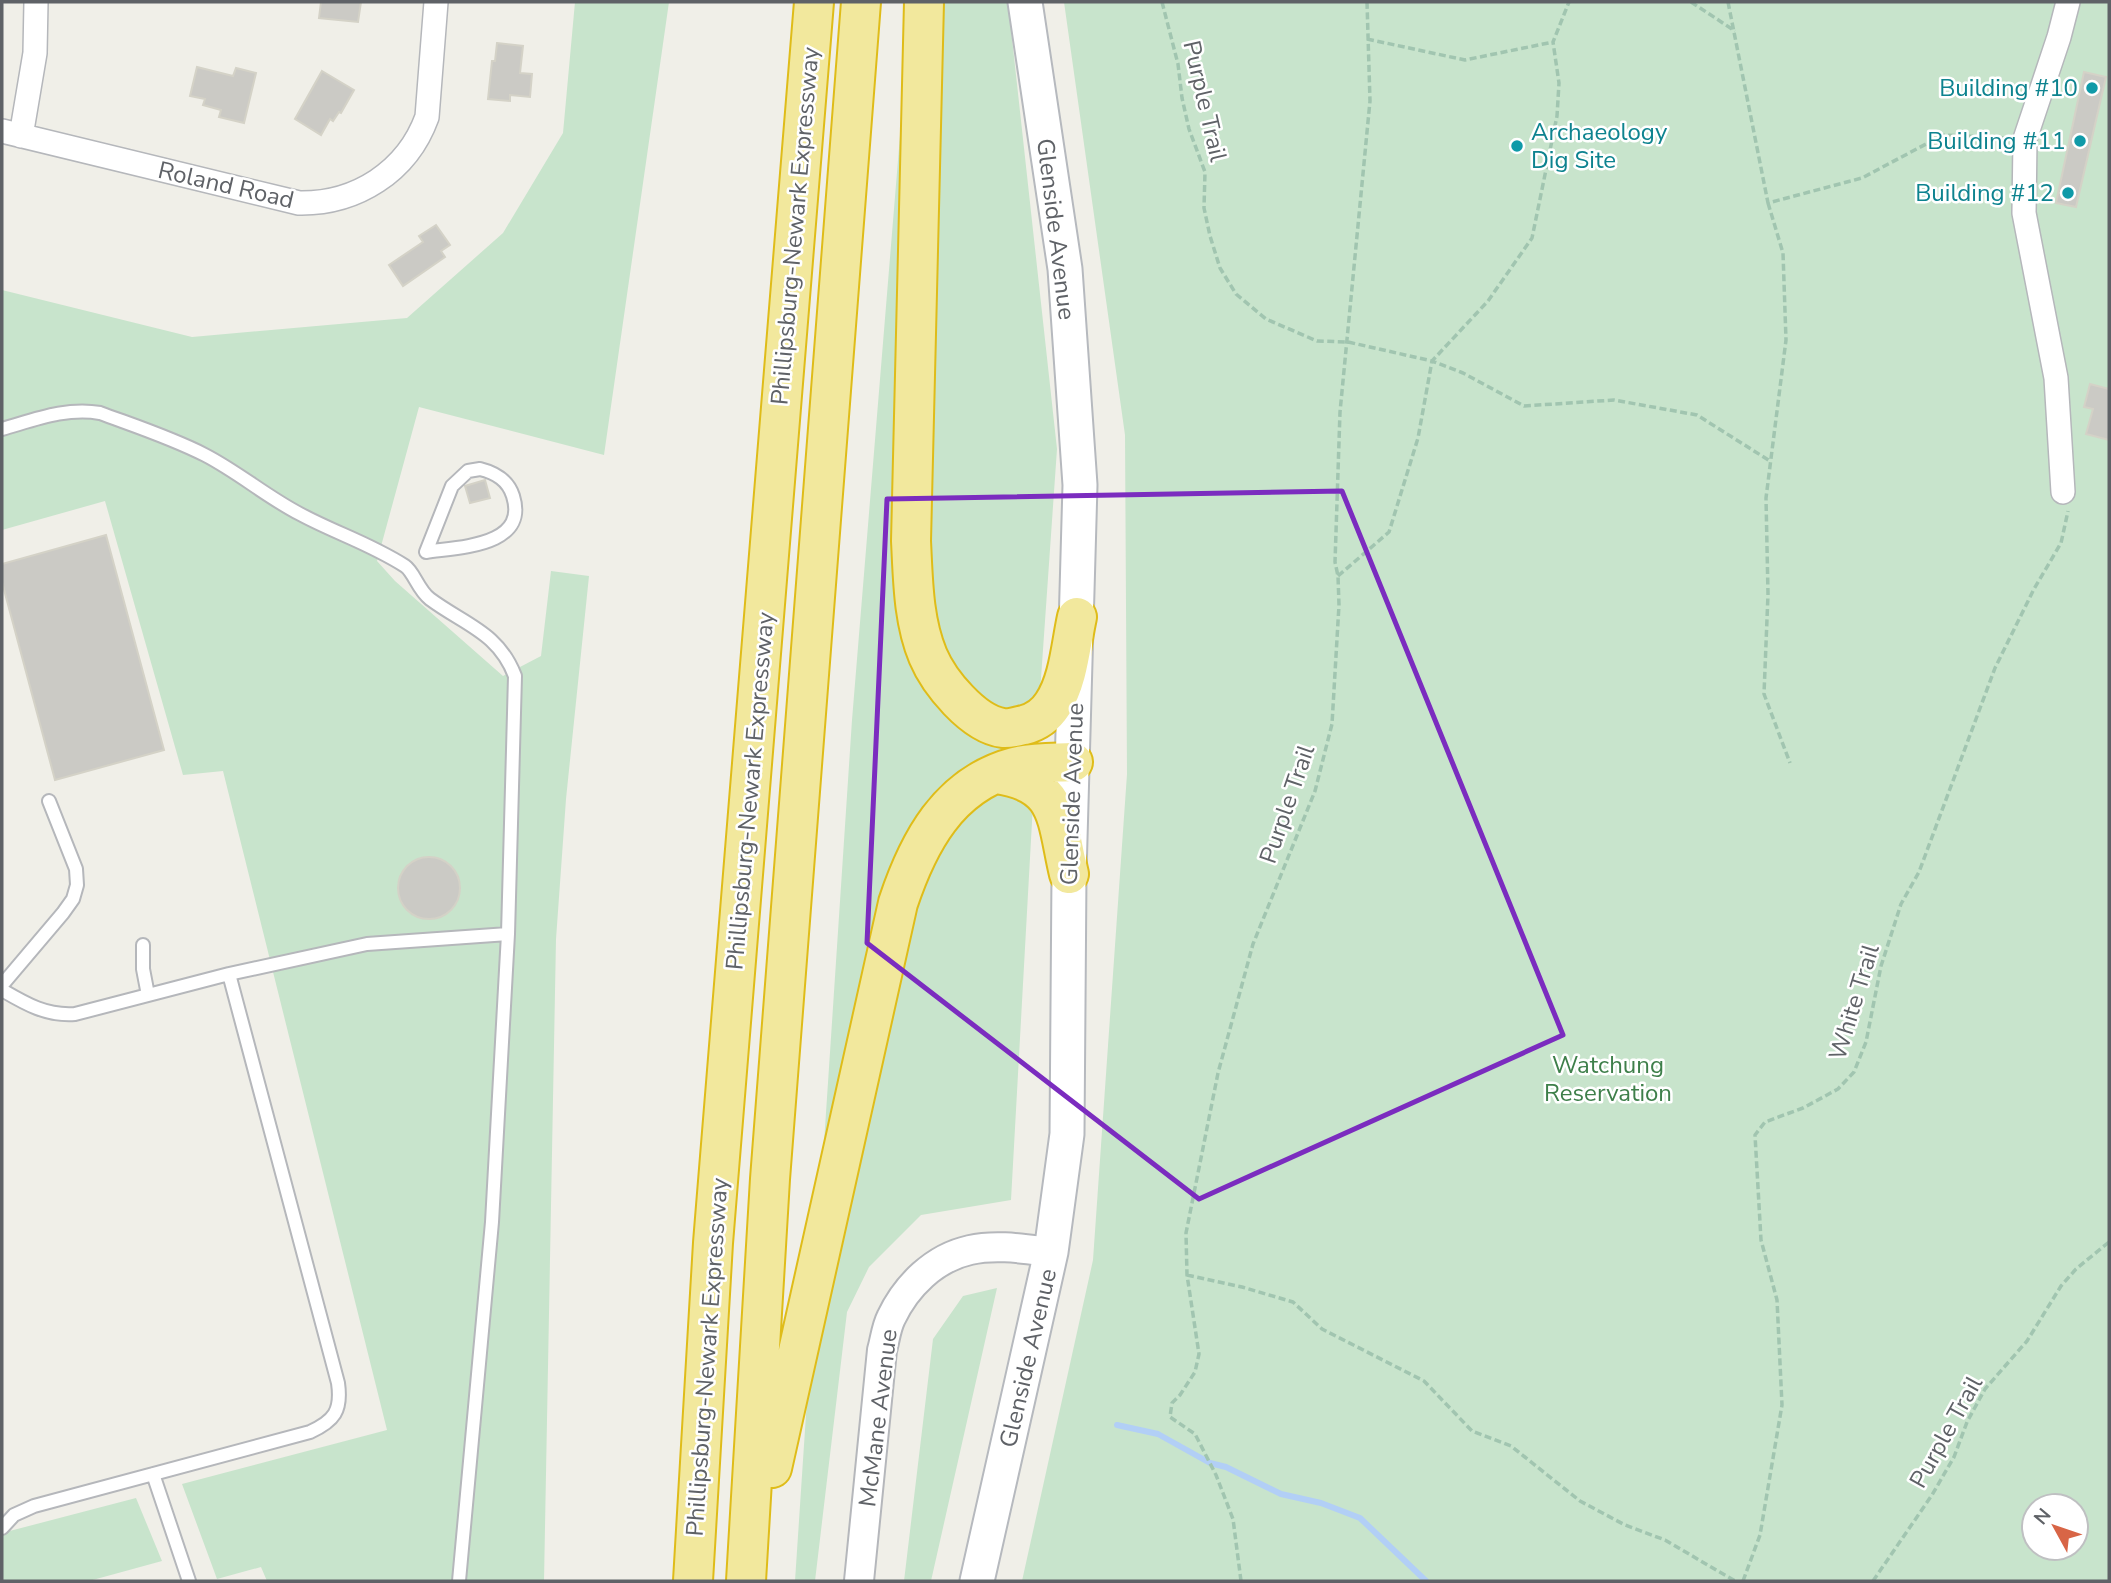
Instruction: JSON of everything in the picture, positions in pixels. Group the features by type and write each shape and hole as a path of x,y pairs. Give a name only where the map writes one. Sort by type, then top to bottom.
{"highway":[{"name":"Phillipsburg-Newark Expressway","path":"693,1581 713,1243 814,2"},
{"name":"Phillipsburg-Newark Expressway","path":"746,1581 770,1179 861,2"},
{"path":"924,2 911,541 915,601 922,638 938,676 952,695 983,721 1074,751"},
{"path":"1003,728 1031,723 1045,715 1054,703 1061,689 1077,617"},
{"path":"757,1581 773,1459 898,903 907,874 934,824 964,792 996,774 1074,751"},
{"path":"996,774 1015,777 1042,790 1056,816 1069,874"}],"main road":[{"name":"Glenside Avenue","path":"977,1581 1051,1252 1067,1134 1069,874 1080,485 1065,269 1025,2"}],"street":[{"path":"12,133 36,53 36,2"},
{"name":"Roland Road","path":"12,133 299,204 338,200 363,191 385,177 412,148 424,124 427,117 436,2"},
{"path":"2063,492 2056,378 2024,214 2025,139 2068,2"},
{"name":"McMane Avenue","path":"859,1581 882,1350 890,1320 905,1295 923,1274 947,1258 971,1249 999,1247 1051,1252"}],"lane":[{"path":"2,429 62,412 83,410 100,413 205,454 300,514 368,544 408,568 417,586 429,598 489,637 504,652 515,676 508,934 492,1223 459,1581"},
{"path":"408,568 426,552 448,495 459,477 468,471 480,469 502,478 510,488 515,511 512,522 504,533 482,544 426,552"},
{"path":"49,801 76,869 77,885 73,899 63,914 2,987 42,1011 59,1015 75,1014 229,974 367,944 508,934"},
{"path":"143,945 143,969 148,995"},
{"path":"2,1528 14,1515 34,1506 310,1432 335,1415 340,1400 338,1383 229,974"},
{"path":"153,1474 189,1581"}],"path":[{"name":"Purple Trail","path":"1163,2 1178,64 1189,129 1205,172 1204,208 1220,268 1236,294 1266,319 1317,341 1348,342 1340,412 1335,562 1339,605 1332,724 1315,791 1253,944 1218,1073 1186,1233 1188,1275 1199,1354 1195,1373 1172,1403 1170,1417 1195,1434 1216,1475 1233,1519 1241,1581"},
{"path":"1367,2 1370,101 1348,342 1432,361 1463,373 1524,407 1614,400 1697,415 1770,461"},
{"path":"1338,576 1389,532 1418,438 1432,361 1488,301 1532,238 1557,116 1559,83 1553,42 1569,2"},
{"path":"1690,2 1735,31"},
{"path":"1728,2 1768,203 1783,253 1786,340 1766,498 1768,594 1764,694 1790,763"},
{"path":"1367,39 1465,60 1553,42"},
{"path":"1768,203 1862,178 1944,135 2025,139"},
{"name":"White Trail","path":"1743,1581 1760,1535 1782,1405 1777,1300 1761,1240 1755,1135 1765,1122 1803,1108 1838,1089 1854,1072 1866,1042 1881,966 1902,904 1919,872 1995,668 2034,589 2061,543 2069,514 2063,492"},
{"name":"Purple Trail","path":"1872,1581 1932,1495 1954,1457 1967,1422 1985,1389 2027,1341 2061,1286 2076,1269 2109,1242"},
{"path":"1188,1275 1293,1302 1322,1329 1424,1381 1472,1431 1511,1447 1580,1501 1625,1525 1665,1540 1735,1581"},
{"path":"1877,1576 1882,1581"}],"highlighted area":[{"path":"1342,491 1563,1035 1199,1199 867,943 887,499"}],"green space":[{"path":"575,2 669,2 604,455 419,407 377,561 395,581 503,676 541,656 551,571 589,576 566,799 556,939 544,1581 267,1581 261,1567 217,1579 182,1484 387,1430 223,771 183,775 105,501 2,530 2,290 192,337 407,318 503,233 563,133"},
{"path":"911,2 1008,2 1057,449 1036,750 1011,1200 921,1215 869,1267 847,1312 815,1581 795,1581 852,720"},
{"name":"Watchung Reservation","path":"1064,2 2109,2 2109,1581 1022,1581 1093,1260 1127,774 1125,435"},
{"path":"997,1288 931,1581 904,1581 933,1339 963,1296"},
{"path":"136,1498 162,1561 89,1581 2,1581 2,1533"}],"building":[{"path":"321,2 361,2 358,22 319,18"},
{"path":"497,43 523,46 520,73 532,74 530,97 510,95 510,101 488,99"},
{"path":"197,67 233,76 236,68 256,73 244,123 219,117 221,110 203,105 205,99 190,96"},
{"path":"322,71 354,90 341,113 339,112 333,121 330,119 321,135 295,119"},
{"path":"2084,72 2106,77 2076,207 2056,203"},
{"path":"436,225 450,245 441,251 445,257 403,286 389,265 423,242 419,236"},
{"path":"2090,384 2109,389 2109,440 2086,434 2093,409 2084,407"},
{"path":"485,480 490,498 470,503 465,486"},
{"path":"106,535 164,750 55,780 2,582 2,564"},
{"path":"429,857 451,866 460,888 451,910 429,919 407,910 398,888 407,866"}],"waterway":[{"path":"1117,1425 1158,1434 1210,1463 1226,1467 1281,1494 1321,1503 1360,1518 1426,1581"}],"place":[{"name":"Building #10","path":"2092,88"},
{"name":"Building #11","path":"2080,141"},
{"name":"Archaeology Dig Site","path":"1517,146"},
{"name":"Building #12","path":"2068,193"}]}
